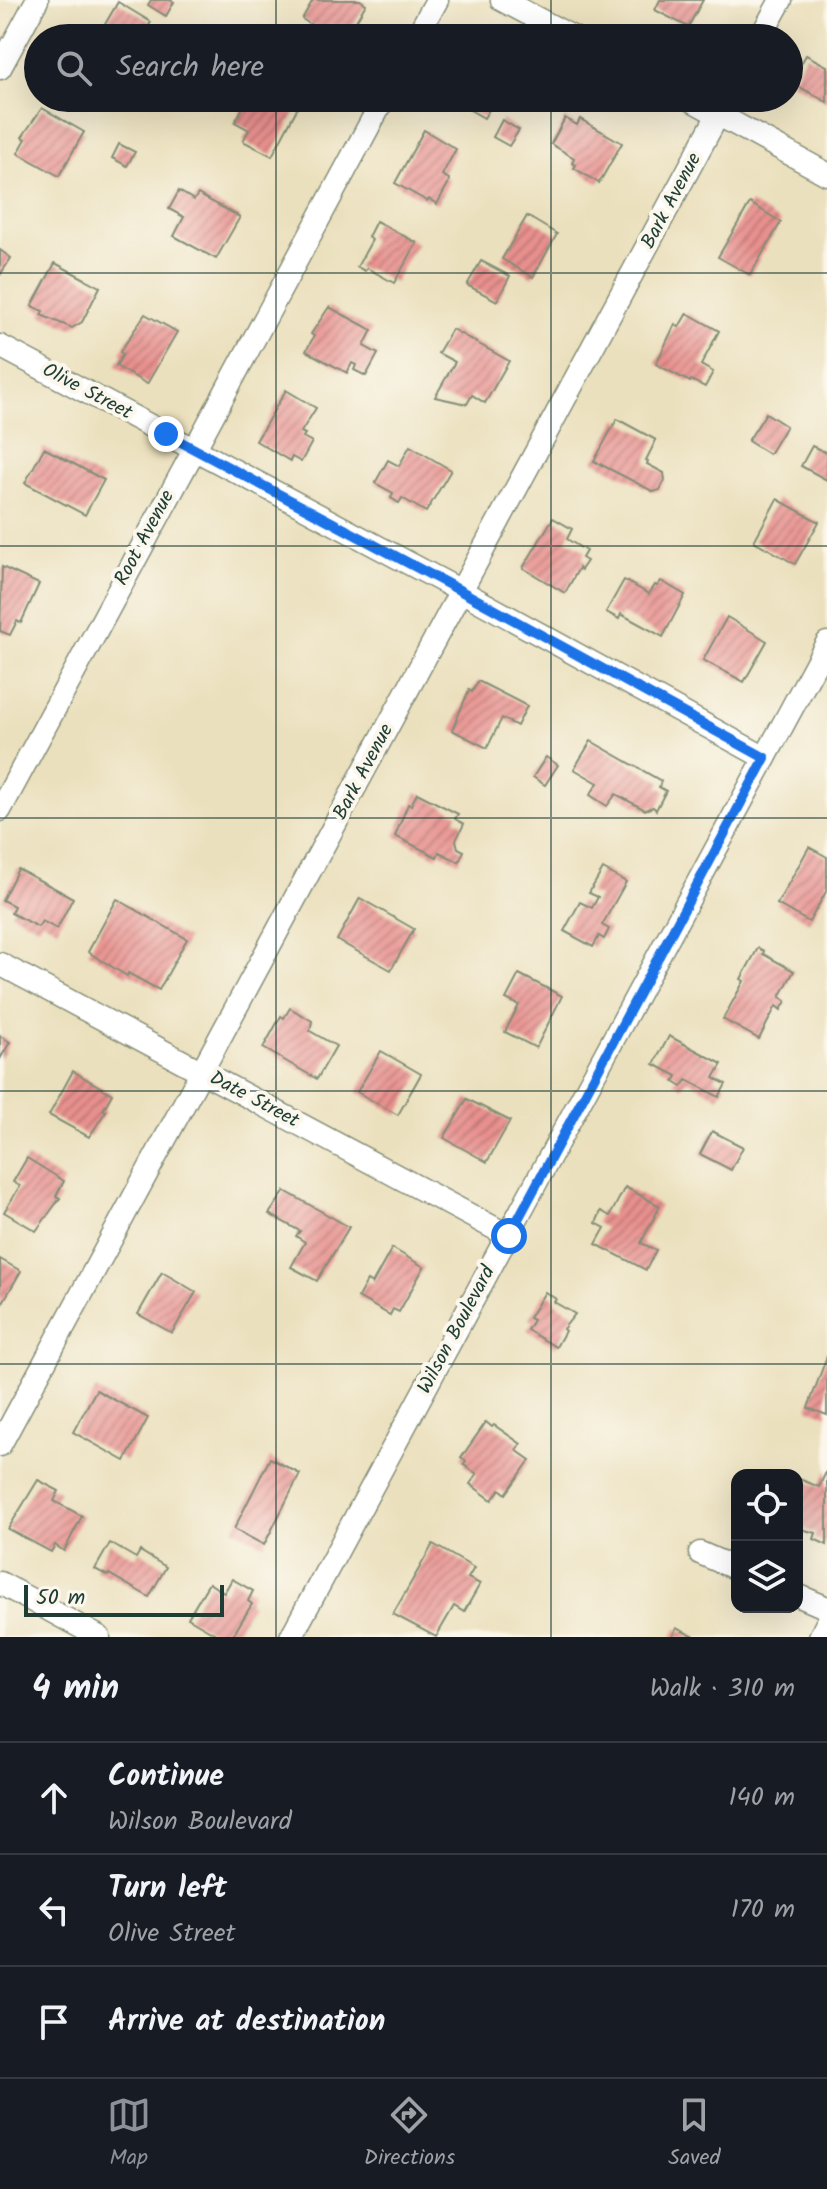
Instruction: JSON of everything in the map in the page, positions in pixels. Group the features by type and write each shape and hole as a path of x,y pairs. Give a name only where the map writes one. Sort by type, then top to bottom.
{"street":[{"path":"0,68 37,0"},
{"path":"424,24 437,0"},
{"path":"502,0 547,24"},
{"path":"768,24 781,0"},
{"name":"Root Avenue","path":"0,810 376,112"},
{"name":"Bark Avenue","path":"0,1445 720,112"},
{"path":"732,112 827,174"},
{"name":"Olive Street","path":"0,346 461,591 765,758"},
{"name":"Wilson Boulevard","path":"291,1637 827,643"},
{"name":"Date Street","path":"0,964 509,1236"},
{"path":"700,1553 731,1566"},
{"path":"0,1583 99,1637"},
{"path":"803,1598 827,1608"},
{"path":"820,1637 827,1623"}],"building":[{"path":"151,0 174,2 166,16 148,5"},
{"path":"313,0 360,0 366,4 354,24 310,24 302,19"},
{"path":"660,0 703,0 690,24 682,24 655,10"},
{"path":"118,2 151,22 150,24 105,24"},
{"path":"806,55 827,66 827,102 803,89 803,60"},
{"path":"39,112 49,112 84,132 59,176 18,153 26,139 22,137"},
{"path":"240,112 295,112 272,156 243,141 249,130 235,122"},
{"path":"474,112 488,112 484,118"},
{"path":"565,118 577,125 580,119 622,143 599,183 574,168 574,158 551,144"},
{"path":"502,120 519,130 509,146 493,137"},
{"path":"424,130 456,149 442,175 449,179 437,204 395,183"},
{"path":"119,144 135,152 127,166 112,158"},
{"path":"179,191 194,200 198,194 240,217 216,259 174,236 184,217 169,209"},
{"path":"750,203 781,222 750,275 718,257"},
{"path":"527,216 557,234 533,277 502,259"},
{"path":"376,221 417,243 394,283 367,268 365,271 357,267 372,240 368,237"},
{"path":"0,250 11,258 0,275"},
{"path":"481,261 510,276 497,301 467,285"},
{"path":"55,263 100,287 82,322 72,328 41,315 43,311 32,306"},
{"path":"329,307 372,330 364,346 378,354 366,376 354,370 356,365 352,363 347,373 306,351 314,336 311,334"},
{"path":"687,313 719,331 701,365 713,372 705,387 656,364 675,324 679,327"},
{"path":"145,314 177,332 147,384 116,366 123,354 120,352"},
{"path":"452,329 509,361 485,403 472,395 467,404 435,397 455,362 438,353"},
{"path":"286,390 316,408 301,432 312,442 301,462 292,457 290,461 256,441"},
{"path":"766,413 786,426 769,454 748,441"},
{"path":"617,419 656,440 646,460 647,464 664,473 665,480 660,490 654,492 594,461"},
{"path":"410,446 451,470 426,512 402,498 399,503 391,498 393,493 375,483 388,460 399,466"},
{"path":"812,446 827,453 827,480 801,466"},
{"path":"44,448 104,480 85,515 25,483"},
{"path":"777,499 819,522 795,564 754,541"},
{"path":"553,518 572,529 567,539 586,551 582,558 587,561 581,570 579,568 565,593 523,568"},
{"path":"2,567 39,584 21,623 17,621 10,635 0,631"},
{"path":"624,580 649,594 661,581 685,595 663,637 621,614 619,619 606,612"},
{"path":"727,617 767,641 744,682 703,660"},
{"path":"478,681 527,706 517,726 502,718 487,748 452,730 469,690 472,692"},
{"path":"591,741 661,781 659,787 666,791 656,810 653,807 645,810 616,794 607,806 590,795 598,783 574,769"},
{"path":"546,757 558,765 545,785 533,777"},
{"path":"417,793 458,814 455,819 464,824 456,840 458,848 464,851 459,862 439,852 437,857 395,836 408,804 411,805"},
{"path":"809,847 827,857 827,890 809,922 777,904"},
{"path":"18,869 73,898 57,929 42,921 38,927 11,913 14,906 2,900"},
{"path":"603,869 626,882 602,925 609,929 604,939 599,936 593,947 564,931 580,902 592,908 598,897 589,893"},
{"path":"360,898 414,929 391,970 337,940"},
{"path":"117,899 187,939 159,990 128,973 127,976 88,952"},
{"path":"758,948 794,971 780,997 786,1001 781,1010 776,1006 759,1039 723,1019"},
{"path":"519,974 562,996 536,1048 505,1032 519,1005 506,999"},
{"path":"290,1008 312,1021 310,1031 336,1046 317,1079 263,1048 281,1016 284,1018"},
{"path":"0,1036 10,1042 0,1059"},
{"path":"669,1036 722,1064 714,1078 726,1084 719,1097 687,1080 682,1087 674,1082 677,1076 654,1064"},
{"path":"381,1051 421,1074 398,1115 357,1092"},
{"path":"73,1071 112,1094 103,1110 106,1111 89,1137 49,1115"},
{"path":"467,1099 510,1121 487,1162 444,1138"},
{"path":"712,1131 743,1147 731,1170 700,1154"},
{"path":"27,1158 64,1181 56,1196 60,1198 36,1231 4,1212 20,1186 13,1182"},
{"path":"625,1187 660,1206 641,1243 656,1250 646,1270 596,1244 605,1228 596,1223 601,1211 610,1216"},
{"path":"285,1191 349,1227 317,1281 291,1267 305,1242 296,1236 300,1231 269,1214"},
{"path":"392,1248 424,1267 399,1312 393,1309 390,1315 358,1297 367,1281 372,1284"},
{"path":"0,1259 21,1271 0,1307"},
{"path":"162,1272 196,1292 172,1333 138,1314"},
{"path":"545,1292 556,1299 554,1302 575,1314 563,1329 565,1331 556,1347 527,1330 533,1320 529,1318"},
{"path":"827,1356 827,1415 808,1408"},
{"path":"96,1390 148,1418 125,1461 73,1432"},
{"path":"486,1422 521,1444 516,1450 530,1460 506,1494 500,1489 492,1500 470,1484 477,1474 464,1465 466,1461 461,1458"},
{"path":"270,1458 300,1474 264,1545 234,1529"},
{"path":"827,1470 827,1545 814,1539 816,1533 803,1530 803,1480 819,1487"},
{"path":"38,1480 59,1491 54,1501 82,1516 64,1551 55,1545 51,1552 8,1529"},
{"path":"110,1543 136,1558 140,1551 166,1567 149,1597 95,1569"},
{"path":"433,1544 474,1568 468,1578 480,1584 464,1612 454,1606 436,1637 393,1614"},
{"path":"232,1579 253,1591 248,1601 252,1604 232,1637 221,1637 188,1618 209,1583 224,1593"},
{"path":"676,1628 695,1637 672,1637"}],"route":[{"path":"166,434 765,758 509,1236"}]}
